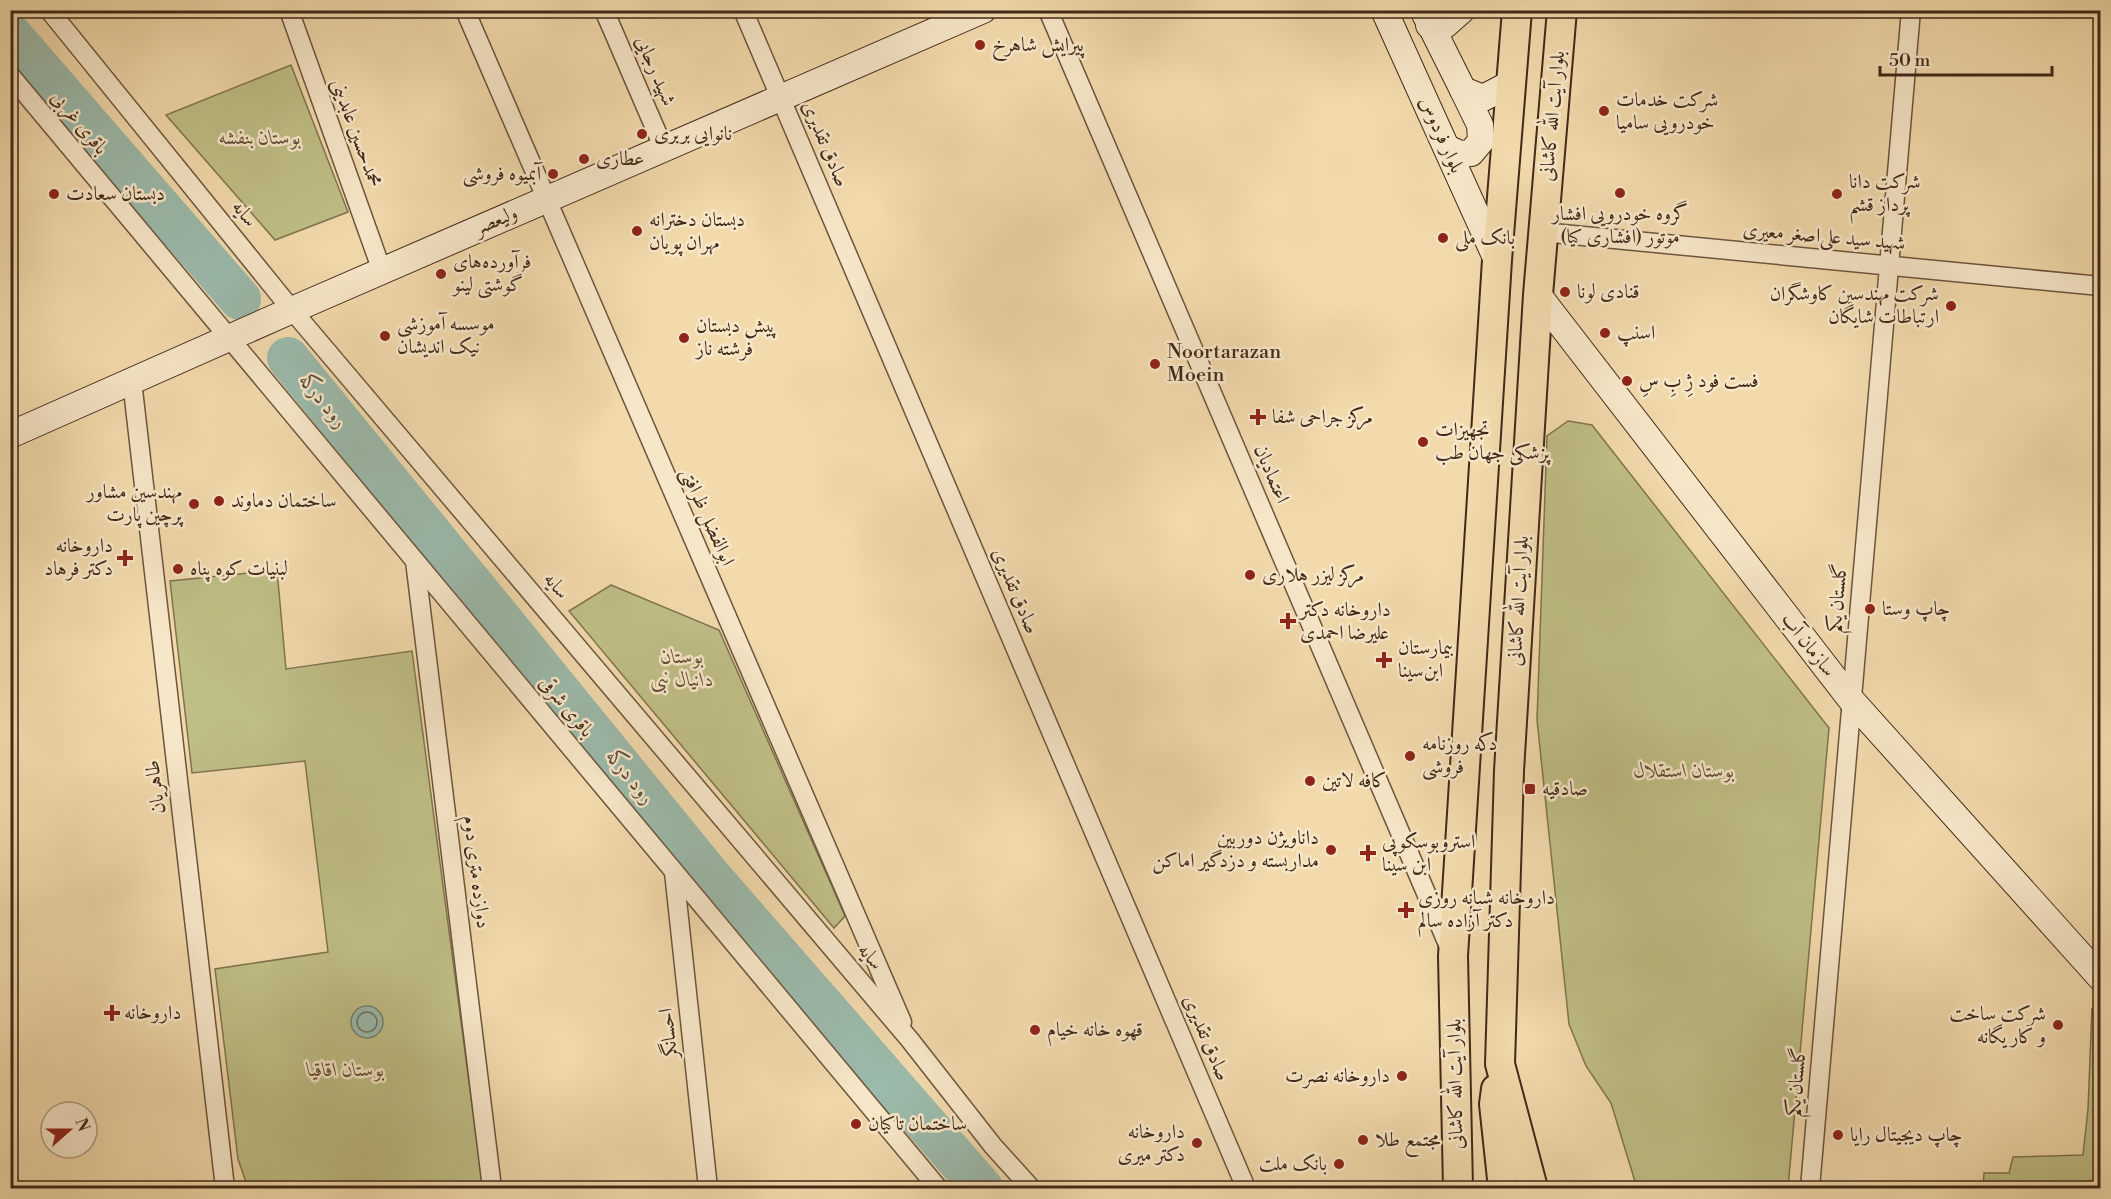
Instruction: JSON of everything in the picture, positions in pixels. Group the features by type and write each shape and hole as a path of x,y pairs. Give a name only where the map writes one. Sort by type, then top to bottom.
{"main road":[{"name":"ولیعصر","path":"10,435 983,10"},
{"name":"بلوار فردوس","path":"1384,10 1497,260"},
{"path":"1426,18 1445,25 1462,10"},
{"name":"بلوار آیت الله کاشانی","path":"1458,1188 1453,956 1497,260 1517,10"},
{"name":"بلوار آیت الله کاشانی","path":"1533,1188 1500,1064 1509,771 1542,232 1562,10"},
{"name":"بلوار فردوس","path":"1426,18 1463,90 1483,98 1510,84"},
{"path":"1447,148 1460,154 1471,153 1481,141 1480,125 1463,90"},
{"name":"سازمان آب","path":"1538,295 1852,701 2100,977"},
{"path":"1500,1064 1494,1104 1503,1188"}],"street":[{"name":"سایه","path":"49,10 292,310 910,1040 993,1146 1031,1188"},
{"path":"60,10 73,39"},
{"name":"محمدحسین عابدینی","path":"289,10 382,271"},
{"name":"ابوالفضل ظرافتی","path":"465,10 545,201 910,1040"},
{"name":"شهید رجایی","path":"604,10 664,149"},
{"name":"صادق تقدیری","path":"743,10 1246,1188"},
{"name":"اعتمادیان","path":"1048,10 1453,956"},
{"name":"گلستان یکم","path":"1810,1188 1911,10"},
{"name":"باقری غربی","path":"10,75 229,338"},
{"name":"شهید سید علی‌اصغر معیری","path":"1542,232 2100,286"},
{"name":"باقری شرقی","path":"229,338 938,1188"},
{"name":"طاهریان","path":"132,381 225,1188"},
{"name":"دوازده متری دوم","path":"415,561 492,1188"},
{"name":"احسانگر","path":"674,872 708,1188"}],"green space":[{"name":"بوستان بنفشه","path":"291,65 348,212 275,240 166,115"},
{"name":"بوستان استقلال","path":"1568,421 1592,425 1829,728 1788,1188 1637,1188 1611,1103 1586,1066 1569,1024 1537,720 1547,436"},
{"name":"بوستان اقاقیا","path":"277,570 286,669 412,651 483,1188 248,1188 238,1159 215,969 328,952 305,761 192,773 170,581"},
{"name":"بوستان دانیال نبی","path":"611,585 719,630 845,916 834,928 569,611"},
{"path":"2092,1008 2100,1044 2100,1179 2053,1188 1983,1188 1984,1173 2009,1173 2013,1157 2083,1155 2088,1109"}],"water":[{"path":"367,1006 378,1011 383,1022 378,1033 367,1038 356,1033 351,1022 356,1011"}],"waterway":[{"name":"رود درکه","path":"10,34 240,299"},
{"name":"رود درکه","path":"288,358 710,876 982,1188"}],"place":[{"name":"پیرایش شاهرخ","path":"980,45"},
{"name":"شرکت خدمات خودرویی سامیا","path":"1604,111"},
{"name":"نانوایی بربری","path":"642,134"},
{"name":"عطاری","path":"584,159"},
{"name":"آبمیوه فروشی","path":"553,174"},
{"name":"گروه خودرویی افشار موتور (افشاری کیا)","path":"1620,193"},
{"name":"دبستان سعادت","path":"54,194"},
{"name":"شرکت دانا پرداز قشم","path":"1837,194"},
{"name":"دبستان دخترانه مهران پويان","path":"637,231"},
{"name":"بانک ملی","path":"1443,238"},
{"name":"فرآورده‌های گوشتی لینو","path":"441,274"},
{"name":"قنادی لونا","path":"1565,292"},
{"name":"شرکت مهندسین کاوشگران ارتباطات شایگان","path":"1951,306"},
{"name":"اسنپ","path":"1605,333"},
{"name":"موسسه آموزشی نیک اندیشان","path":"385,336"},
{"name":"پیش دبستان فرشته ناز","path":"684,338"},
{"name":"Noortarazan Moein","path":"1155,364"},
{"name":"فست فود ژِ بِ سِ","path":"1627,381"},
{"name":"مرکز جراحی شفا","path":"1258,417"},
{"name":"تجهیزات پزشکی جهان طب","path":"1423,442"},
{"name":"ساختمان دماوند","path":"219,501"},
{"name":"مهندسین مشاور پرچین پارت","path":"194,504"},
{"name":"داروخانه دکتر فرهاد","path":"125,558"},
{"name":"لبنیات کوه پناه","path":"178,569"},
{"name":"مرکز لیزر هلاری","path":"1250,575"},
{"name":"چاپ وستا","path":"1870,609"},
{"name":"داروخانه دکتر علیرضا احمدی","path":"1288,621"},
{"name":"بیمارستان ابن‌سینا","path":"1384,660"},
{"name":"دکه روزنامه فروشی","path":"1410,756"},
{"name":"کافه لاتین","path":"1310,781"},
{"name":"صادقیه","path":"1530,789"},
{"name":"داناویژن دوربین مداربسته و دزدگیر اماکن","path":"1331,850"},
{"name":"استروبوسکوپی ابن سینا","path":"1368,853"},
{"name":"داروخانه شبانه روزی دکتر آزاده سالم","path":"1406,910"},
{"name":"داروخانه","path":"112,1013"},
{"name":"شرکت ساخت و کار یگانه","path":"2058,1025"},
{"name":"قهوه خانه خیام","path":"1035,1030"},
{"name":"داروخانه نصرت","path":"1402,1076"},
{"name":"ساختمان تاکیان","path":"856,1124"},
{"name":"چاپ دیجیتال رایا","path":"1838,1135"},
{"name":"مجتمع طلا","path":"1363,1140"},
{"name":"داروخانه دکتر میری","path":"1197,1143"},
{"name":"بانک ملت","path":"1339,1164"}]}
